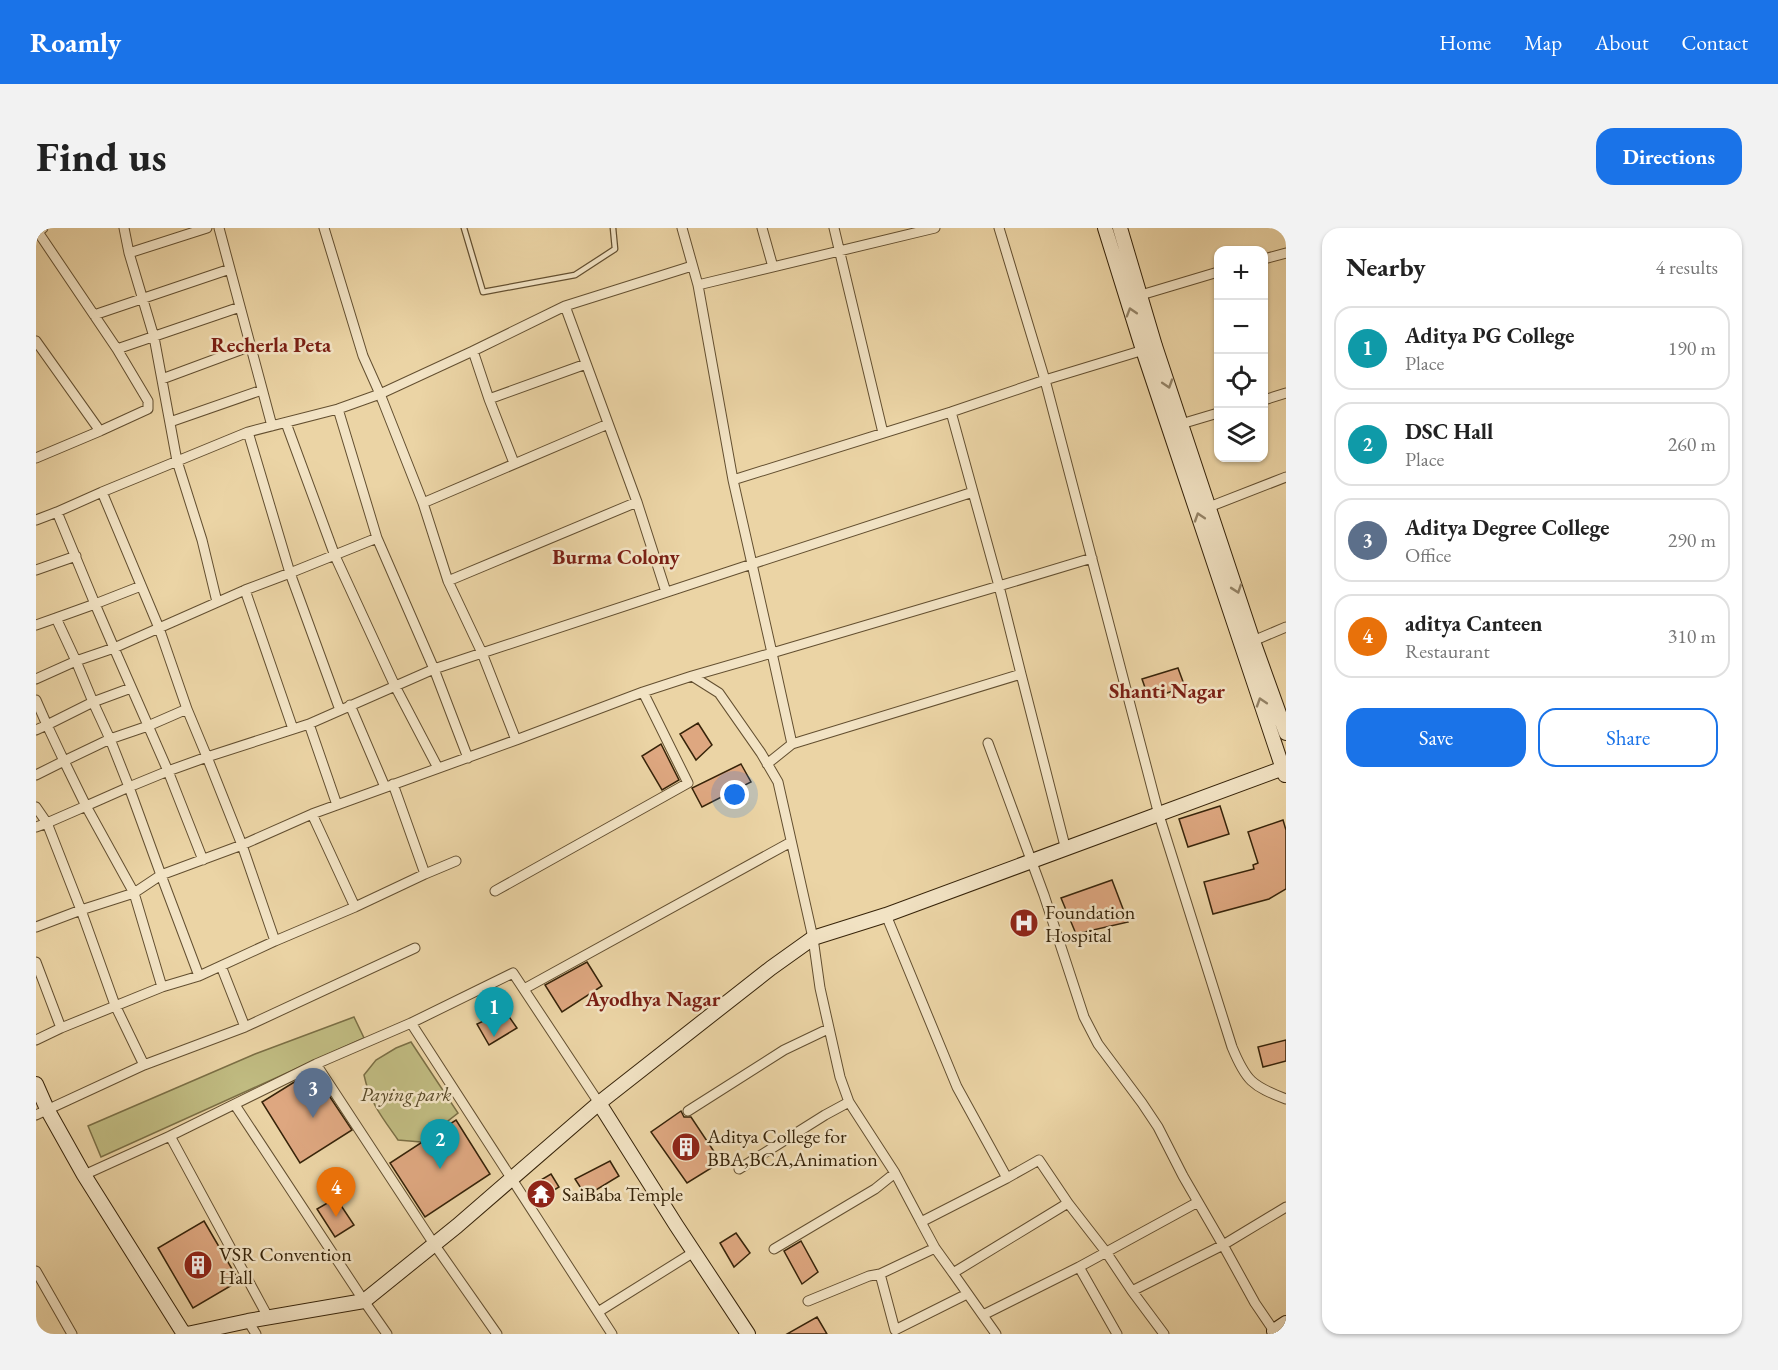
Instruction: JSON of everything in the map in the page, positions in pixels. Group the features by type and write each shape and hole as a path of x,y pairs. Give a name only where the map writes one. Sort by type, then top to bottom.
{"street":[{"path":"36,458 148,409 148,401 117,349 38,232 43,228"},
{"path":"124,228 129,254 154,337 177,461 202,540 216,602"},
{"path":"129,254 207,228"},
{"path":"219,228 272,426"},
{"path":"324,228 363,356 423,503 448,581 482,653 516,740"},
{"path":"682,228 698,285 733,480 792,744"},
{"path":"762,228 773,267"},
{"path":"834,228 883,433"},
{"path":"698,285 935,228"},
{"path":"999,228 1045,380 1159,815 1232,1047 1248,1079 1260,1089 1286,1099"},
{"path":"36,1084 41,1112 84,1174 186,1334 364,1301 457,1226 599,1103 771,968 813,938 885,915 1285,771 1149,348 1105,228"},
{"path":"1120,228 1141,295 1149,348 1181,424 1286,733"},
{"path":"1268,258 1286,253"},
{"path":"36,520 248,432 338,410 380,394 565,306 692,266"},
{"path":"94,315 230,270"},
{"path":"1141,295 1214,273"},
{"path":"565,306 666,592"},
{"path":"117,349 240,307"},
{"path":"36,341 100,430"},
{"path":"162,379 251,346"},
{"path":"733,480 1149,348"},
{"path":"473,351 514,463"},
{"path":"489,399 586,364"},
{"path":"170,422 262,390"},
{"path":"1268,398 1286,393"},
{"path":"338,410 377,538 434,669 468,758"},
{"path":"951,412 999,586 1066,850"},
{"path":"1181,424 1214,414"},
{"path":"286,423 334,556 395,686 438,768"},
{"path":"423,503 608,424"},
{"path":"248,432 290,573 340,710"},
{"path":"1209,507 1286,477"},
{"path":"102,492 159,628 187,709 242,845 275,941"},
{"path":"36,827 168,771 309,724 434,669 973,492"},
{"path":"448,581 636,502"},
{"path":"57,512 168,771 203,860"},
{"path":"36,679 76,661 114,648 245,590 377,538"},
{"path":"36,570 75,556"},
{"path":"36,927 134,893 161,875 242,845 312,814 643,692 1092,558"},
{"path":"36,626 141,586"},
{"path":"245,590 293,729"},
{"path":"56,618 110,739 199,975"},
{"path":"1253,641 1286,627"},
{"path":"767,764 792,744 1021,674"},
{"path":"692,676 719,693 778,782 813,938 828,1029 849,1102 895,1173 935,1248 996,1334"},
{"path":"36,730 93,702 131,688"},
{"path":"495,891 688,783 643,692"},
{"path":"36,700 86,806 134,893 162,987"},
{"path":"350,705 389,785 425,874"},
{"path":"36,775 110,739 187,709"},
{"path":"309,724 337,805"},
{"path":"988,744 1032,861 1084,1017 1098,1044 1158,1127 1256,1303 1279,1329"},
{"path":"36,807 47,823 115,1005 144,1065"},
{"path":"312,814 355,907"},
{"path":"524,989 791,842"},
{"path":"36,1040 115,1005 221,966 456,861"},
{"path":"885,915 957,1087 1006,1178"},
{"path":"41,1112 144,1065 245,1026 415,948"},
{"path":"36,962 60,1028"},
{"path":"221,966 245,1026"},
{"path":"84,1174 170,1136 316,1064 411,1023 513,973 748,1334"},
{"path":"411,1023 612,1334"},
{"path":"688,1112 784,1050 828,1029"},
{"path":"316,1064 434,1244 498,1334"},
{"path":"739,1169 849,1102"},
{"path":"235,1105 383,1332"},
{"path":"170,1136 268,1317"},
{"path":"921,1222 1038,1160 1164,1334"},
{"path":"774,1249 875,1189 895,1173"},
{"path":"983,1316 1198,1202"},
{"path":"953,1273 1068,1203"},
{"path":"1132,1291 1223,1245 1286,1208"},
{"path":"808,1301 858,1280 880,1275 935,1248"},
{"path":"598,1312 693,1252"},
{"path":"1079,1267 1117,1334"},
{"path":"36,1271 72,1334"},
{"path":"880,1275 896,1332 967,1294"},
{"path":"248,1321 256,1334"}],"lane":[{"path":"464,228 483,292 575,275 615,249 613,228"}],"green space":[{"path":"354,1017 364,1038 101,1157 88,1126 255,1054"},
{"name":"Paying park","path":"411,1042 458,1113 421,1142 398,1140 373,1102 364,1075 376,1060"}],"building":[{"path":"1178,668 1185,687 1149,699 1142,679"},
{"path":"698,723 712,745 696,760 680,734"},
{"path":"661,744 679,780 662,790 642,756"},
{"path":"741,764 751,782 702,807 692,788"},
{"path":"1220,806 1229,834 1188,847 1179,819"},
{"path":"1283,820 1286,830 1286,889 1269,899 1213,914 1204,882 1254,869 1253,865 1258,863 1248,832"},
{"path":"1112,880 1128,922 1076,934 1061,898"},
{"path":"587,962 602,986 562,1012 545,985"},
{"path":"505,1011 517,1028 489,1045 477,1024"},
{"path":"1286,1040 1286,1061 1263,1067 1258,1047"},
{"path":"314,1073 352,1130 300,1163 262,1102"},
{"name":"Aditya College for BBA,BCA,Animation","path":"681,1111 684,1117 691,1117 721,1162 687,1183 651,1132"},
{"path":"456,1120 490,1174 425,1217 390,1163"},
{"path":"610,1161 619,1176 586,1196 575,1179"},
{"name":"SaiBaba Temple","path":"551,1174 559,1187 537,1201 529,1187"},
{"path":"336,1198 354,1225 335,1237 317,1209"},
{"name":"VSR Convention Hall","path":"204,1221 239,1281 193,1308 158,1248"},
{"path":"736,1233 750,1253 734,1267 720,1243"},
{"path":"801,1241 818,1272 802,1284 784,1251"},
{"path":"817,1317 827,1334 787,1334"}],"place":[{"name":"Foundation Hospital","path":"1024,923"},
{"name":"Aditya PG College","path":"494,1037"},
{"name":"Aditya Degree College","path":"313,1118"},
{"name":"Aditya College for BBA,BCA,Animation","path":"686,1147"},
{"name":"DSC Hall","path":"440,1169"},
{"name":"SaiBaba Temple","path":"541,1194"},
{"name":"aditya Canteen","path":"336,1217"},
{"name":"VSR Convention Hall","path":"198,1265"}],"district":[{"name":"Recherla Peta","path":"271,344"},
{"name":"Burma Colony","path":"616,556"},
{"name":"Shanti Nagar","path":"1167,690"},
{"name":"Ayodhya Nagar","path":"653,998"}]}
